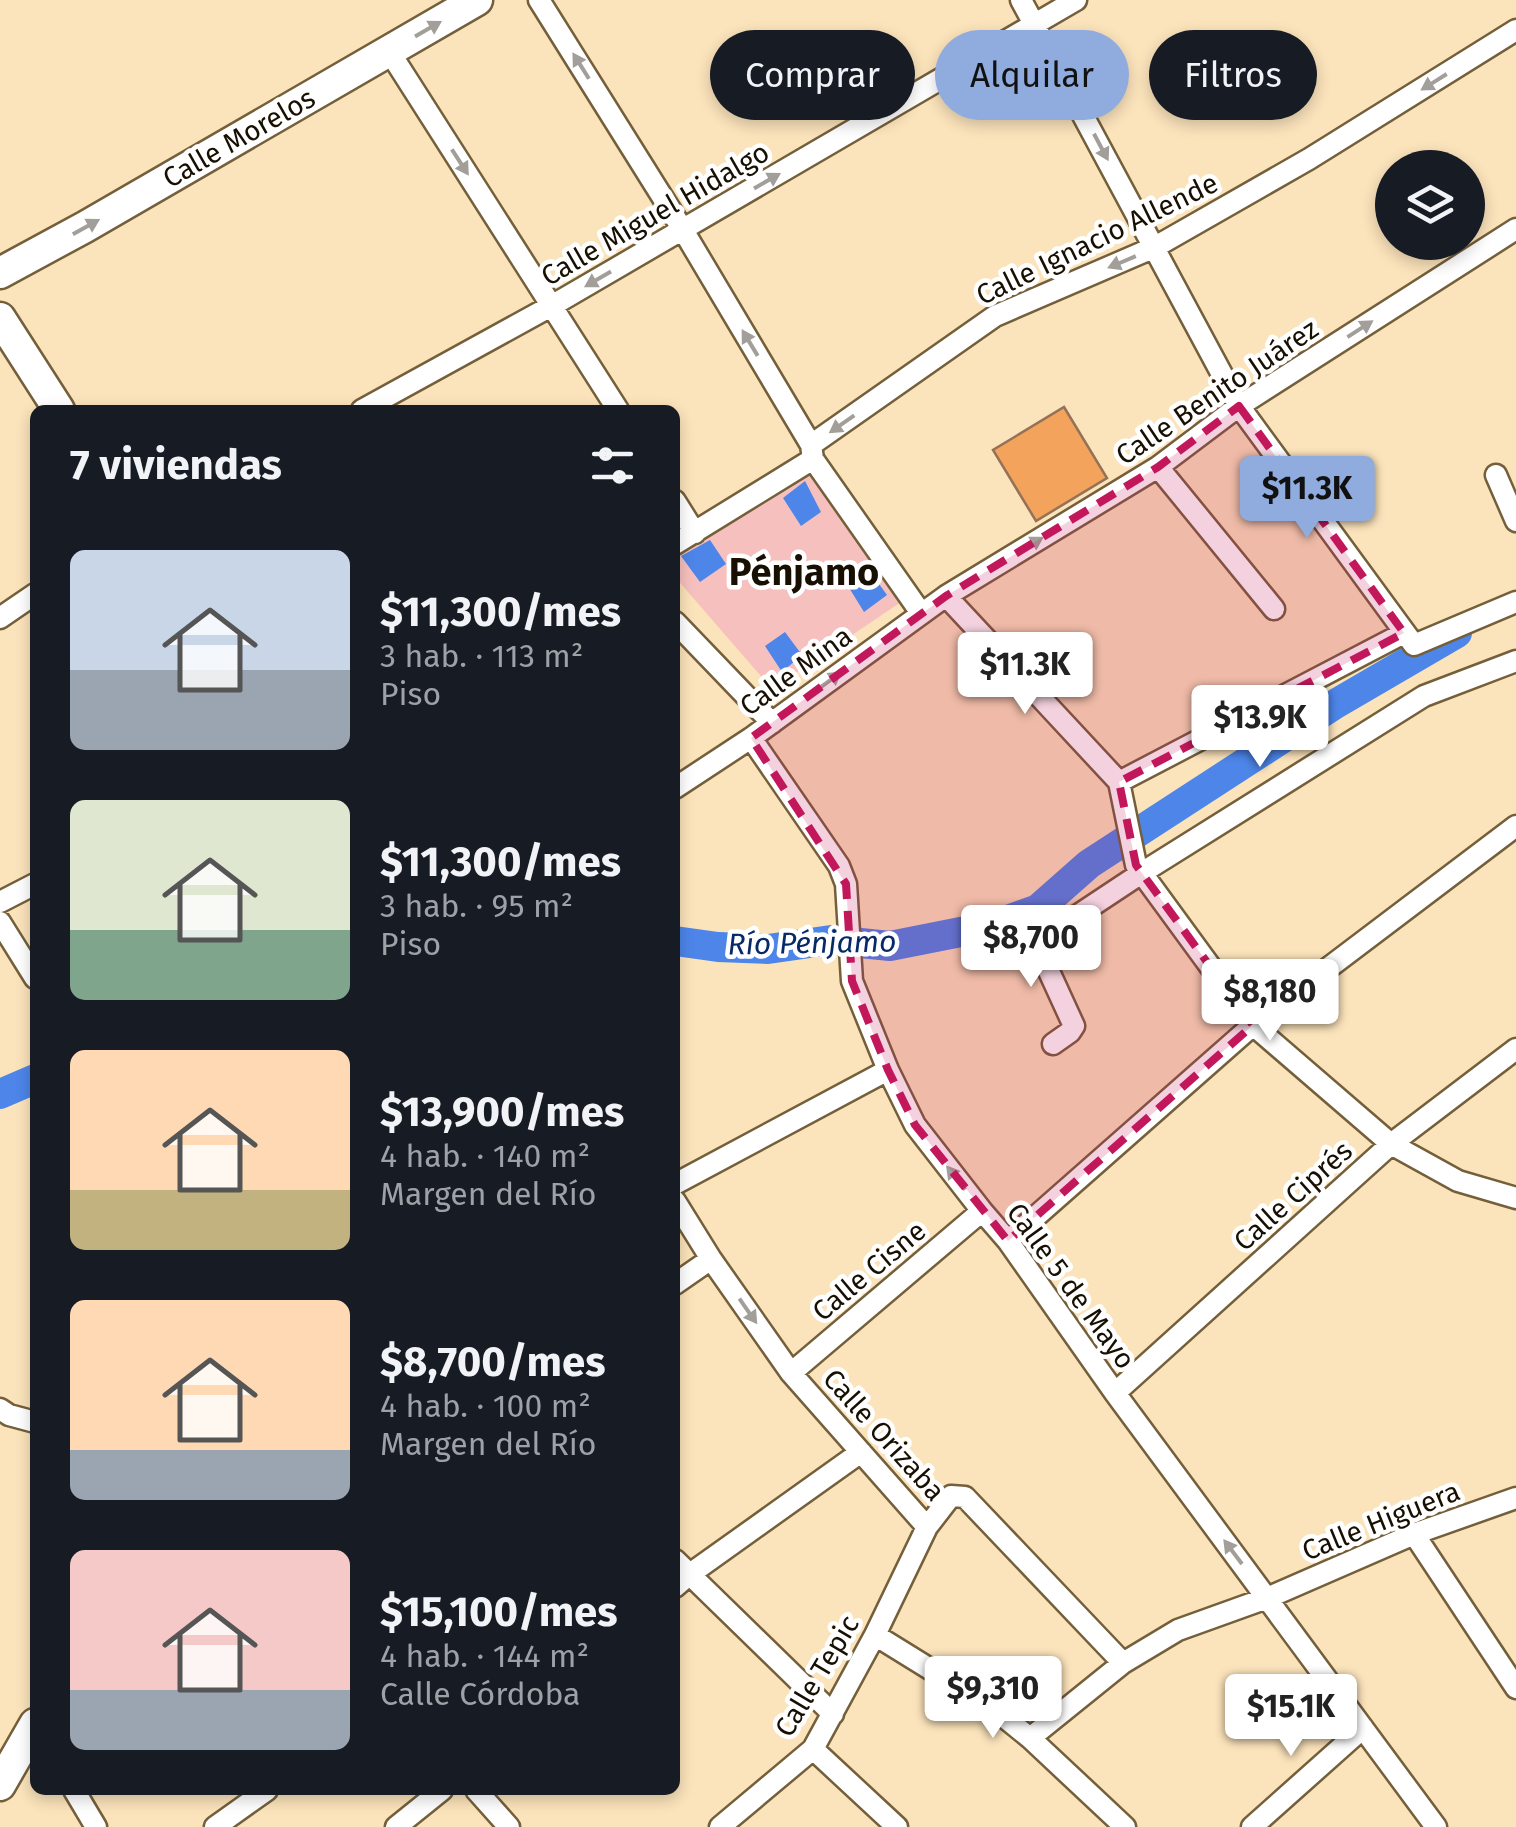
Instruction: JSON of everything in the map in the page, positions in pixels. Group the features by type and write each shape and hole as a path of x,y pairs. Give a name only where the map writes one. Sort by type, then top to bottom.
{"street":[{"name":"Calle Morelos","path":"0,273 477,0"},
{"path":"540,0 683,230 812,452 921,613"},
{"path":"1021,0 1239,406 1409,639"},
{"name":"Calle Miguel Hidalgo","path":"371,405 553,305 1076,0"},
{"name":"Calle Ignacio Allende","path":"680,541 812,452 995,316 1155,247 1309,160 1516,30"},
{"path":"389,51 615,405"},
{"name":"Calle Benito Juárez","path":"946,596 1158,467 1239,406 1516,229"},
{"path":"0,318 56,405"},
{"path":"1158,467 1274,609"},
{"path":"1496,475 1516,521"},
{"path":"680,508 696,533"},
{"path":"946,596 1119,782 1140,869 1253,1025 1392,1144 1458,1181 1516,1198"},
{"name":"Calle Mina","path":"680,785 946,596"},
{"path":"0,618 30,597"},
{"path":"1119,782 1409,639 1516,602"},
{"path":"680,627 772,723"},
{"path":"1053,1044 1074,1026 1036,942 1140,869 1424,696 1516,661"},
{"name":"Calle 5 de Mayo","path":"751,738 839,866 846,884 852,981 915,1126 1008,1241 1116,1394 1436,1827"},
{"path":"1008,1241 1253,1025 1516,826"},
{"path":"0,902 30,887"},
{"path":"0,922 30,970"},
{"name":"Calle Ciprés","path":"1116,1394 1392,1144 1516,1049"},
{"path":"680,1181 888,1070"},
{"name":"Calle Orizaba","path":"680,1209 792,1373 926,1526 951,1496 965,1497 1124,1663"},
{"name":"Calle Cisne","path":"792,1373 982,1211"},
{"path":"680,1281 711,1259"},
{"path":"0,1410 30,1421"},
{"path":"834,1714 680,1574 861,1452"},
{"name":"Calle Higuera","path":"1030,1738 1124,1663 1178,1630 1267,1598 1414,1534 1516,1498"},
{"name":"Calle Tepic","path":"720,1827 814,1749 875,1636 926,1526"},
{"path":"1414,1534 1516,1688"},
{"path":"875,1636 993,1708 1126,1827"},
{"path":"1252,1827 1363,1728"},
{"path":"0,1785 30,1734"},
{"path":"814,1749 898,1827"},
{"path":"77,1795 96,1827"},
{"path":"216,1827 260,1795"},
{"path":"396,1827 436,1795"},
{"path":"480,1795 509,1827"}],"highlighted area":[{"path":"1239,406 1404,633 1119,782 1136,865 1253,1025 1008,1241 915,1125 888,1070 852,981 846,884 751,738 946,596 1158,467"}],"shaded area":[{"path":"809,463 907,598 772,689 680,583 680,545"}],"water":[{"path":"805,481 821,512 801,526 783,498"},
{"path":"710,540 726,564 700,582 681,556"},
{"path":"869,570 887,595 864,612 848,586"},
{"path":"785,632 802,655 782,672 765,646"}],"building":[{"path":"1064,407 1107,478 1036,521 993,450"}],"waterway":[{"name":"Río Pénjamo","path":"680,942 768,949 831,940 890,946 991,926 1038,909 1089,864 1337,703 1457,633"},
{"name":"Río Pénjamo","path":"0,1094 30,1081"}],"district":[{"name":"Pénjamo","path":"804,572"}]}
